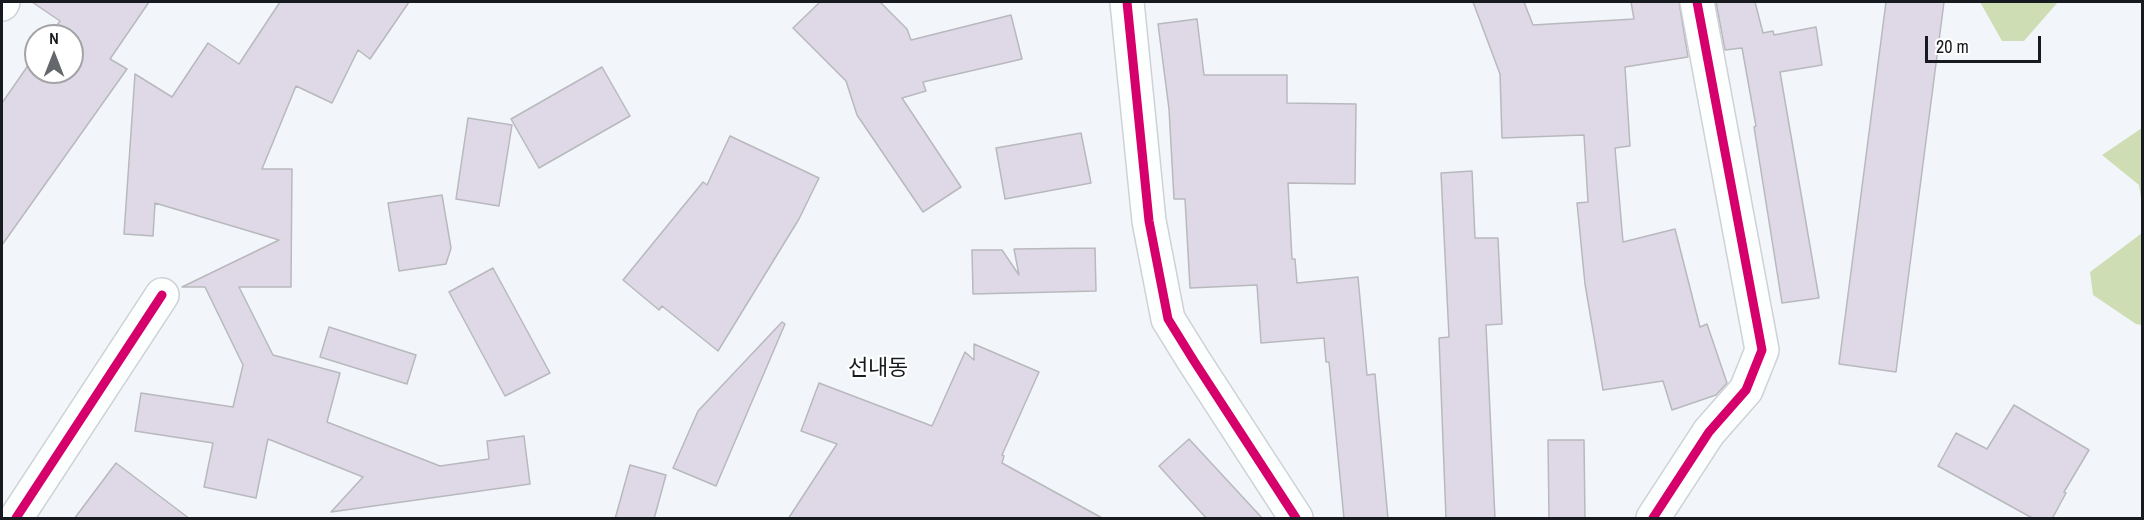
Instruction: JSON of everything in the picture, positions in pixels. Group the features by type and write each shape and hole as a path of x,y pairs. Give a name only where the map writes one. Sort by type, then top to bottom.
{"street":[{"path":"1127,2 1149,221 1168,318 1296,519"},
{"path":"1653,519 1709,432 1746,390 1762,350 1697,2"},
{"path":"16,519 162,295"}],"green space":[{"path":"1980,2 2058,2 2024,41 2002,41"},
{"path":"2142,128 2142,205 2139,185 2102,155"},
{"path":"2142,233 2142,325 2136,324 2093,295 2090,272"}],"building":[{"path":"32,2 149,2 110,59 127,69 2,245 2,103 24,71 24,84 84,84 84,24 58,24 60,21"},
{"path":"280,2 409,2 370,59 358,50 332,103 296,86 262,169 292,169 291,287 239,287 273,355 340,373 327,422 440,466 489,459 487,441 524,436 530,484 331,512 363,477 268,439 256,498 204,487 213,443 135,431 141,393 233,407 243,365 205,287 182,287 279,240 155,203 153,236 124,234 135,74 172,97 208,43 239,64"},
{"path":"820,2 880,2 907,29 911,40 1011,15 1022,59 923,82 926,91 902,98 961,187 923,212 857,115 846,81 793,28"},
{"path":"1473,2 1524,2 1533,25 1634,19 1631,2 1679,2 1688,57 1625,67 1630,146 1615,148 1623,242 1675,229 1700,327 1707,324 1727,383 1716,395 1672,410 1663,381 1603,390 1585,284 1577,203 1588,202 1584,135 1502,138 1500,74"},
{"path":"1716,2 1755,2 1763,33 1773,31 1774,35 1816,27 1822,65 1780,72 1819,298 1782,303 1742,48 1725,50"},
{"path":"1886,2 1944,2 1896,372 1839,364"},
{"path":"1197,19 1204,75 1287,75 1287,103 1356,104 1355,184 1288,183 1292,259 1295,259 1297,283 1358,277 1367,375 1375,374 1388,519 1344,519 1329,362 1326,362 1324,338 1261,343 1257,285 1190,288 1185,199 1174,199 1169,109 1158,24"},
{"path":"602,67 630,116 539,168 511,119"},
{"path":"468,118 512,125 499,206 456,199"},
{"path":"1081,133 1091,183 1005,199 996,148"},
{"path":"730,136 819,178 799,219 718,351 662,306 659,310 623,280 703,182 707,185"},
{"path":"1472,171 1475,238 1498,238 1502,324 1486,325 1495,519 1446,519 1439,338 1449,337 1441,173"},
{"path":"442,195 451,248 446,264 399,271 388,203"},
{"path":"1095,248 1096,291 973,294 972,250 1002,250 1019,275 1014,249"},
{"path":"493,268 550,373 505,396 449,292"},
{"path":"782,322 785,324 716,486 673,468 698,411"},
{"path":"329,327 416,355 407,384 320,357"},
{"path":"974,344 1039,372 1002,455 1004,456 1002,463 1104,519 788,519 837,444 801,431 819,383 932,426 965,352 974,360"},
{"path":"2014,405 2089,450 2064,492 2066,493 2052,519 2034,519 1938,466 1956,433 1987,449"},
{"path":"1189,439 1263,519 1207,519 1159,466"},
{"path":"1548,440 1584,440 1585,519 1549,519"},
{"path":"116,463 190,519 74,519"},
{"path":"630,465 666,475 654,519 615,519"}],"cycle path":[{"path":"1127,2 1149,221 1168,319 1296,518"},
{"path":"1653,518 1709,432 1746,390 1762,350 1697,2"},
{"path":"16,518 162,295"}],"district":[{"name":"선내동","path":"878,369"}]}
